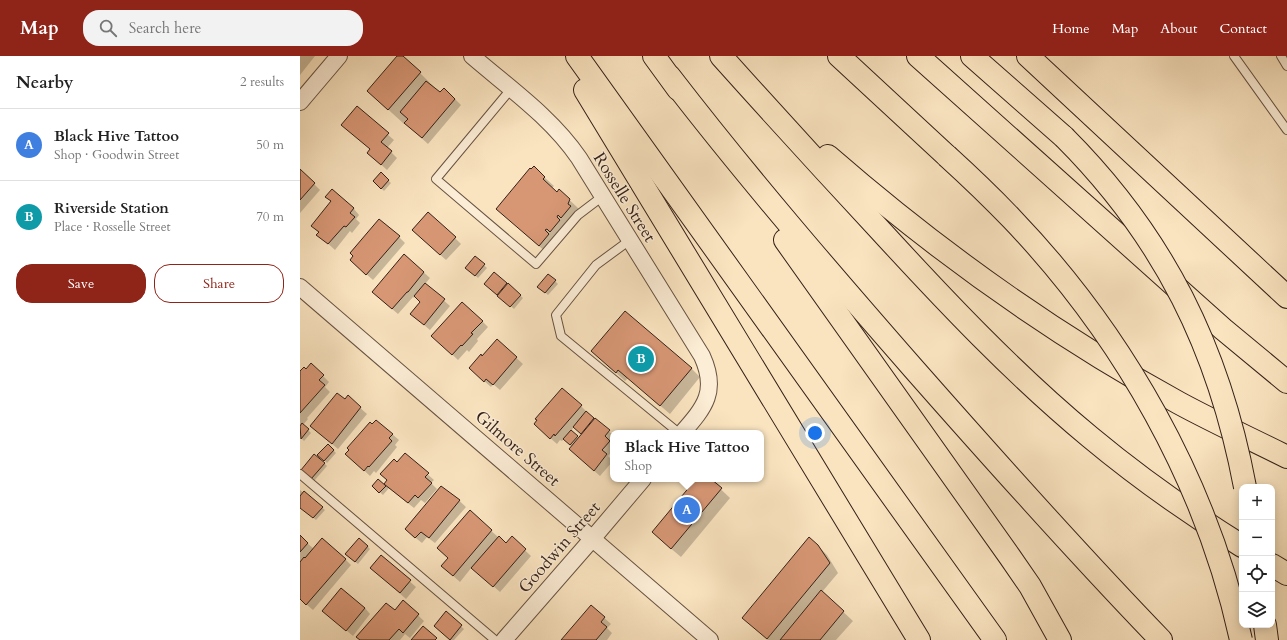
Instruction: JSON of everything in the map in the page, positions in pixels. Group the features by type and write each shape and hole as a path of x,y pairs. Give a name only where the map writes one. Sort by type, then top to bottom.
{"highway":[{"path":"564,56 919,640"},
{"path":"577,56 995,640"},
{"path":"654,56 752,181 847,292 995,462 1161,640"},
{"path":"721,56 788,120 861,184 922,234 984,280 1067,336 1151,387 1186,407 1287,457"},
{"path":"721,56 911,264 1023,377 1068,418 1129,468 1175,502 1238,543"},
{"path":"839,56 947,156 1013,220 1058,271 1100,326 1137,384 1185,475 1204,519 1222,571 1241,640"},
{"path":"918,56 1217,323 1287,382"},
{"path":"972,56 1064,137 1095,170 1126,208 1154,248 1178,289 1199,332 1223,396 1235,437 1244,484"},
{"path":"1028,56 1287,297"},
{"path":"670,77 1030,586 1060,640"},
{"path":"1275,562 1287,568"},
{"path":"1275,567 1287,574"},
{"path":"1265,628 1267,640"}],"street":[{"path":"300,102 339,56"},
{"name":"Rosselle Street","path":"472,56 550,123 567,142 603,196 702,356 708,370 709,385 707,397 704,405 695,418 683,430"},
{"name":"Gilmore Street","path":"300,287 710,640"},
{"name":"Goodwin Street","path":"504,640 640,482"}],"lane":[{"path":"1234,56 1287,130"},
{"path":"1280,56 1287,66"},
{"path":"511,89 436,179 536,264 578,215 603,196"},
{"path":"630,240 596,265 556,315 561,336 676,430"},
{"path":"300,474 495,640"}],"building":[{"path":"397,56 403,56 421,72 388,110 367,91"},
{"path":"426,81 440,92 444,88 455,99 422,138 404,123 408,119 400,112"},
{"path":"357,106 389,133 381,142 392,151 381,165 367,153 370,149 341,125"},
{"path":"534,166 545,177 543,179 557,192 559,189 570,199 568,204 571,206 561,218 558,215 557,217 560,220 550,232 547,229 545,230 549,234 539,246 496,209 530,168 531,169"},
{"path":"300,169 315,183 300,200"},
{"path":"381,172 389,180 381,189 373,181"},
{"path":"332,189 354,208 350,213 355,217 346,227 344,226 328,244 316,235 319,232 311,226 331,201 325,197"},
{"path":"428,212 456,237 440,255 412,230"},
{"path":"379,219 400,236 366,275 350,260 353,256 350,253"},
{"path":"404,254 424,272 392,309 372,292"},
{"path":"475,256 485,264 475,276 465,268"},
{"path":"494,272 507,283 497,295 484,284"},
{"path":"548,274 556,280 545,293 537,287"},
{"path":"425,283 445,299 424,325 410,314 420,302 414,296"},
{"path":"508,283 521,295 510,307 497,296"},
{"path":"462,302 483,321 471,333 473,334 452,355 431,336"},
{"path":"625,311 692,368 660,406 618,370 616,373 591,351"},
{"path":"497,339 517,357 493,385 486,379 484,382 469,368"},
{"path":"311,363 324,375 319,380 325,385 300,413 300,371 304,367 306,369"},
{"path":"562,388 582,405 555,436 554,434 550,439 534,424 537,420 535,419"},
{"path":"337,393 345,399 348,395 361,407 332,444 310,426"},
{"path":"586,411 594,418 581,434 573,427"},
{"path":"595,418 610,430 605,436 610,441 602,450 607,454 594,471 569,449"},
{"path":"376,420 393,434 389,438 392,441 364,471 345,454 349,450 347,448 370,422 372,424"},
{"path":"302,423 309,429 301,439 300,426"},
{"path":"571,430 578,436 570,445 563,439"},
{"path":"328,444 334,450 324,461 317,455"},
{"path":"405,453 429,473 425,477 432,483 418,498 415,495 408,503 384,484 387,480 380,474 394,459 397,462"},
{"path":"314,454 325,463 311,479 301,470"},
{"path":"378,479 386,486 379,493 372,486"},
{"path":"694,482 715,482 722,488 671,549 652,532"},
{"path":"441,486 460,500 429,538 421,532 415,538 405,529"},
{"path":"304,491 323,507 313,518 300,508 300,496"},
{"path":"470,510 492,530 453,576 441,566 448,558 437,548"},
{"path":"300,535 308,543 300,552"},
{"path":"499,536 506,543 512,536 526,549 493,587 471,568"},
{"path":"809,537 818,545 830,563 767,639 742,618"},
{"path":"322,538 346,559 306,605 300,599 300,562"},
{"path":"359,538 368,546 355,562 345,554"},
{"path":"381,555 411,580 400,593 370,568"},
{"path":"341,588 365,608 346,631 322,611"},
{"path":"821,590 844,611 820,640 780,640"},
{"path":"403,600 419,614 403,633 399,629 389,640 360,640 356,637 386,603 395,610"},
{"path":"591,605 605,617 601,622 607,627 596,640 561,640"},
{"path":"446,611 462,625 450,640 434,626"},
{"path":"423,626 437,638 435,640 411,640"}],"place":[{"name":"Riverside Station","path":"641,359"},
{"name":"Black Hive Tattoo","path":"687,510"}]}
